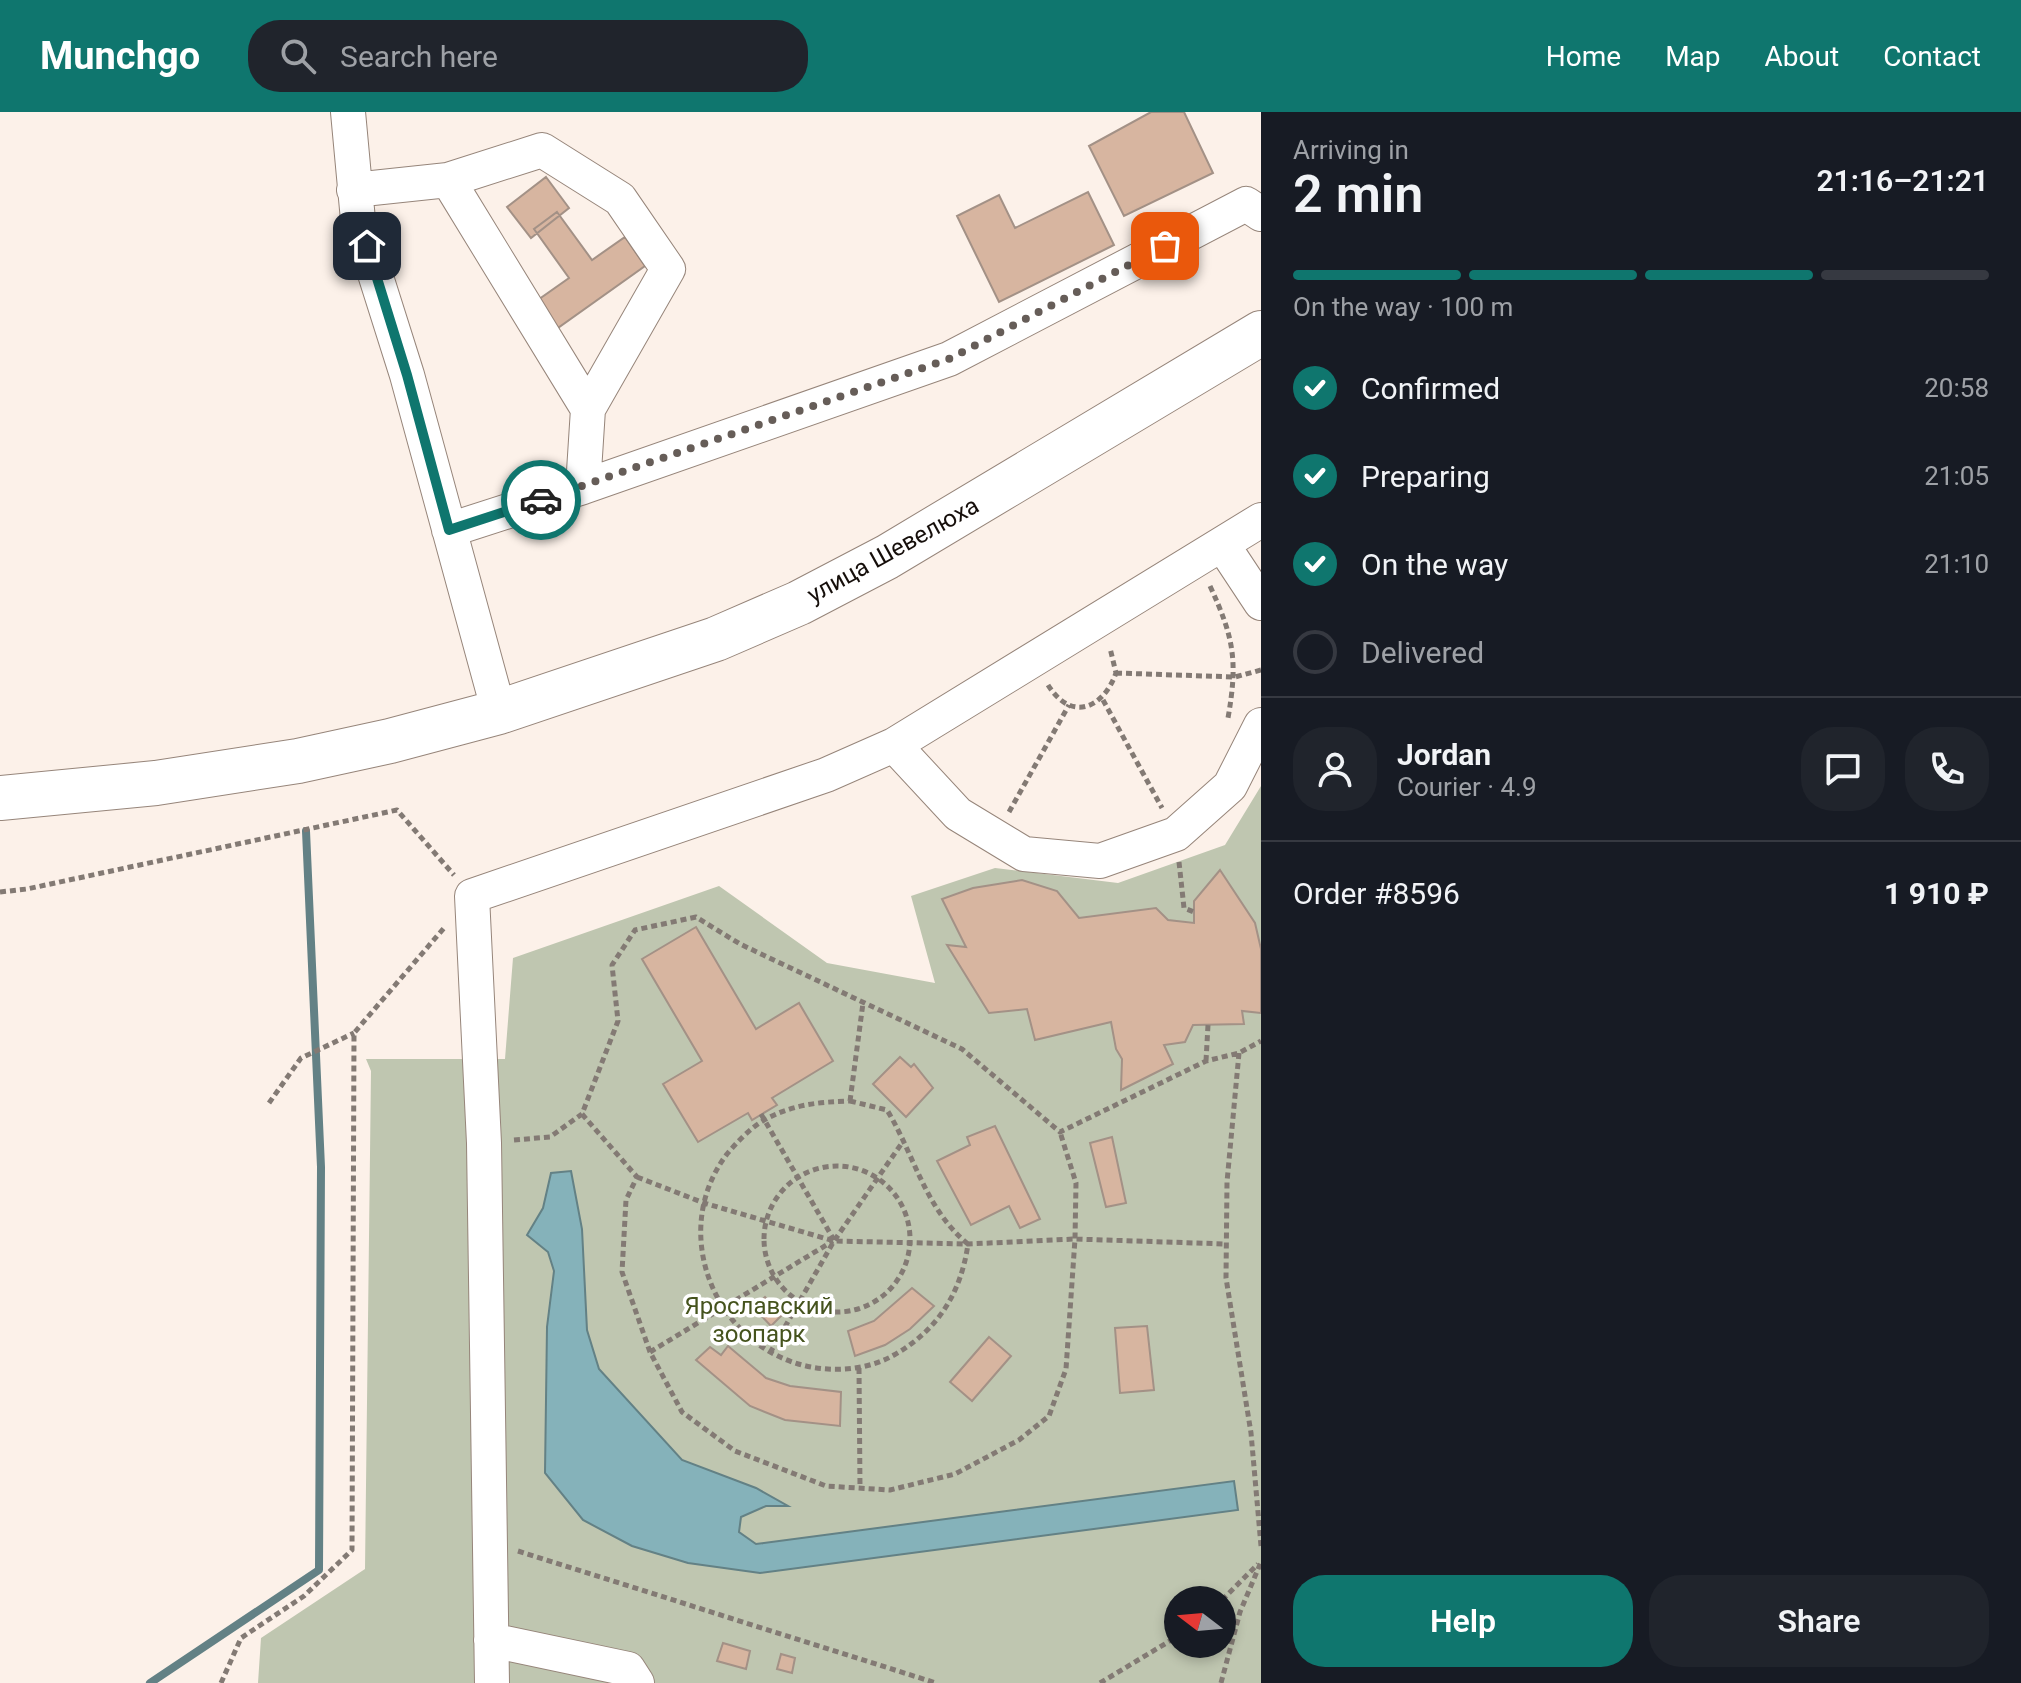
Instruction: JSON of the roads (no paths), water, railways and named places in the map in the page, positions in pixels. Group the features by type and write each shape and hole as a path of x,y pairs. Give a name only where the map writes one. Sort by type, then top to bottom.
{"main road":[{"name":"улица Шевелюха","path":"0,798 156,783 298,761 499,712 716,639 799,603 887,557 1261,333"}],"street":[{"path":"348,112 358,220 407,375 499,712"},
{"path":"354,190 448,180 542,150 620,199 668,269 588,409 583,487"},
{"path":"448,180 588,409"},
{"path":"449,530 583,487 949,359 1246,204 1261,214"},
{"path":"492,1683 484,1143 472,896 826,775 894,745 1261,520"},
{"path":"1222,544 1261,603"},
{"path":"894,745 958,814 1005,818 1024,854 1100,861 1170,815 1230,786 1261,725"},
{"path":"491,1640 628,1669 637,1683"}],"water":[{"path":"571,1171 582,1229 587,1330 599,1369 682,1460 756,1488 788,1506 766,1506 741,1517 739,1532 756,1544 1234,1481 1238,1510 760,1573 688,1563 632,1546 583,1520 545,1473 547,1327 554,1271 548,1252 527,1235 543,1208 551,1173"}],"waterway":[{"path":"150,1683 319,1570 321,1167 306,831"}],"park label":[{"name":"Ярославский зоопарк","path":"759,1320"}]}
